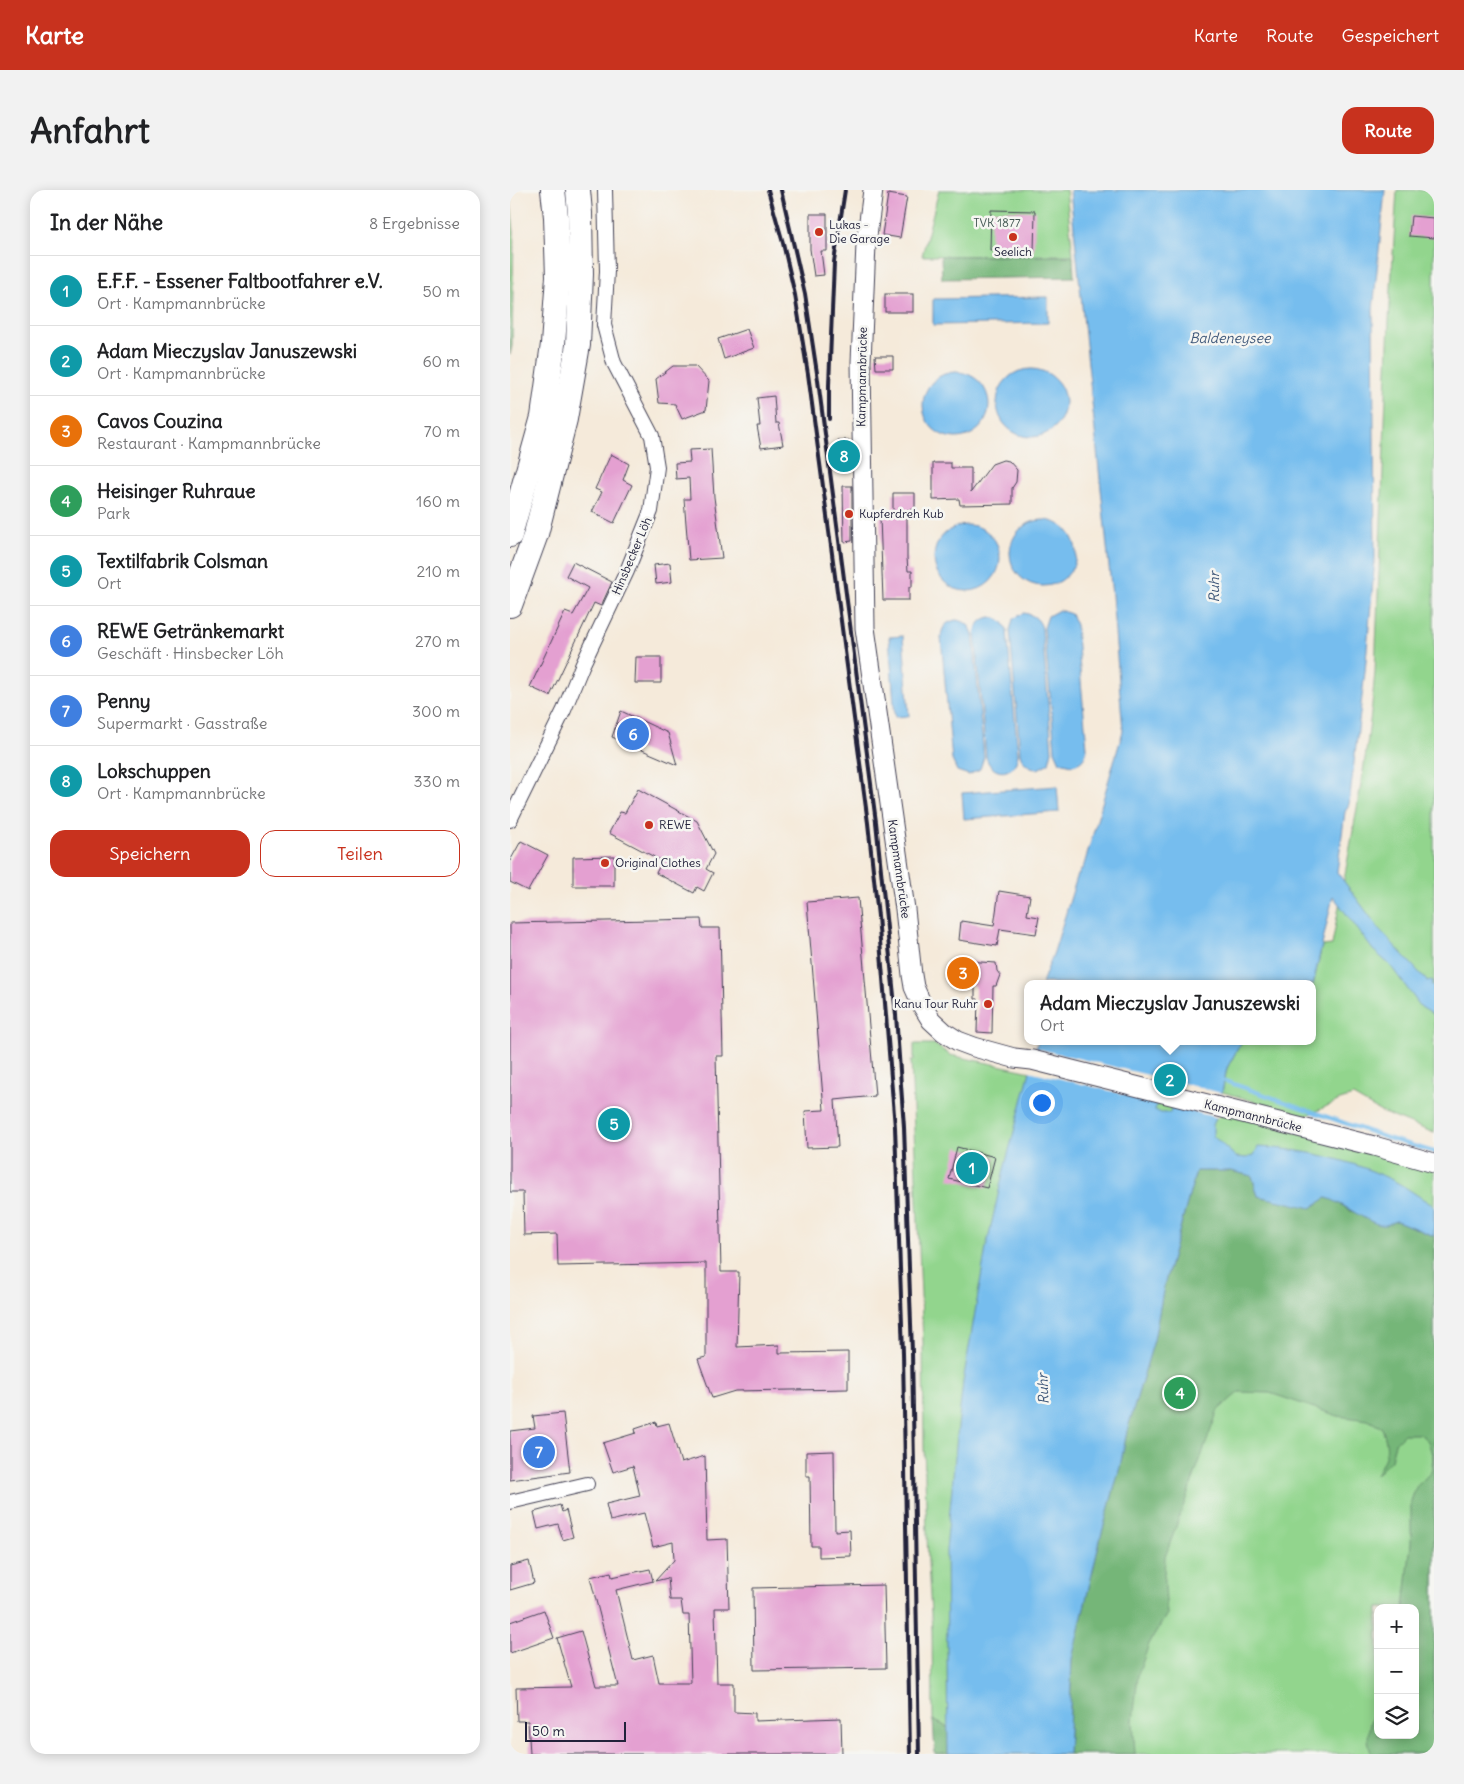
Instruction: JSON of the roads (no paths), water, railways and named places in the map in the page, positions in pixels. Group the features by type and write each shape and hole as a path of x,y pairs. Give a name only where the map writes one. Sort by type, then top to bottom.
{"highway":[{"path":"510,535 543,417 553,344 558,277 556,216 553,190"},
{"path":"510,605 536,534 565,419 576,354 581,274 578,190"}],"street":[{"name":"Hinsbecker Löh","path":"510,820 564,710 582,666 627,571 651,511 657,467 652,436 614,363 604,325 607,270 605,190"},
{"name":"Kampmannbrücke","path":"873,190 866,244 861,362 865,628 905,909 912,975 914,987 923,1007 931,1020 944,1032 974,1048 1014,1058 1032,1060 1374,1146 1434,1163"},
{"path":"510,1502 587,1484"}],"water":[{"name":"Baldeneysee","path":"1070,190 1385,190 1373,310 1375,558 1365,672 1349,804 1345,812 1337,872 1380,930 1427,981 1433,981 1431,985 1434,987 1434,1015 1421,1007 1390,965 1373,950 1333,896 1314,980 1043,980 1054,952 1077,877 1084,865 1123,731 1112,595"},
{"path":"1048,297 1048,323 933,325 933,299"},
{"path":"1031,369 1044,372 1055,379 1062,390 1065,403 1062,416 1055,427 1044,434 1031,437 1018,434 1007,427 1000,416 997,403 1000,390 1007,379 1018,372"},
{"path":"956,372 969,374 984,387 987,392 989,405 987,418 974,433 969,436 956,438 943,436 928,423 925,418 923,405 925,392 938,377 943,374"},
{"path":"1036,520 1050,520 1062,525 1071,534 1076,546 1074,566 1067,577 1050,586 1036,586 1024,581 1015,572 1010,560 1010,546 1015,534 1024,525"},
{"path":"967,525 980,528 990,535 997,545 1000,558 997,571 990,581 980,588 967,591 954,588 944,581 937,571 934,558 937,545 944,535 954,528"},
{"path":"1059,610 1071,614 1076,625 1087,748 1083,760 1072,765 1060,762 1055,751 1044,628 1048,616"},
{"path":"1024,613 1036,618 1042,628 1052,751 1049,763 1038,769 1026,764 1020,754 1010,631 1013,619"},
{"path":"990,617 1002,621 1007,631 1018,754 1013,767 1004,772 993,768 986,757 975,634 980,622"},
{"path":"956,620 967,624 973,634 984,757 980,769 969,775 957,771 952,760 941,637 945,626"},
{"path":"903,636 909,716 895,717 889,637"},
{"path":"1057,786 1059,812 964,819 962,793"},
{"name":"Ruhr","path":"1037,1045 1240,1045 1227,1068 1217,1116 1213,1125 1213,1136 1236,1157 1247,1158 1254,1155 1258,1147 1291,1150 1341,1160 1388,1178 1434,1206 1434,1236 1397,1221 1380,1225 1326,1198 1311,1208 1258,1196 1252,1176 1231,1171 1196,1171 1164,1286 1154,1340 1127,1431 1120,1467 1101,1536 1072,1659 1068,1754 948,1754 946,1550 963,1382 986,1248 1003,1173","holes":["1171,1071 1179,1075 1170,1113 1161,1113 1155,1110 1164,1072"]}],"waterway":[{"path":"1225,1081 1387,1138 1434,1152"}],"railway":[{"path":"768,190 795,295 808,374 868,823 878,916 895,1127 903,1353 910,1754"},
{"path":"781,190 805,294 817,373 876,822 896,1015 904,1127 912,1352 919,1754"},
{"path":"829,419 834,262 845,190"}],"place":[{"name":"Lukas - Die Garage","path":"819,232"},
{"name":"Seelich","path":"1013,237"},
{"name":"Lokschuppen","path":"844,456"},
{"name":"Kupferdreh Kub","path":"849,514"},
{"name":"REWE Getränkemarkt","path":"633,734"},
{"name":"REWE","path":"649,825"},
{"name":"Original Clothes","path":"605,863"},
{"name":"Cavos Couzina","path":"963,973"},
{"name":"Kanu Tour Ruhr","path":"988,1004"},
{"name":"Adam Mieczyslav Januszewski","path":"1170,1080"},
{"name":"Textilfabrik Colsman","path":"614,1124"},
{"name":"E.F.F. - Essener Faltbootfahrer e.V.","path":"972,1168"},
{"name":"Heisinger Ruhraue","path":"1180,1393"},
{"name":"Penny","path":"539,1452"}],"park label":[{"name":"TVK 1877","path":"997,223"}]}
